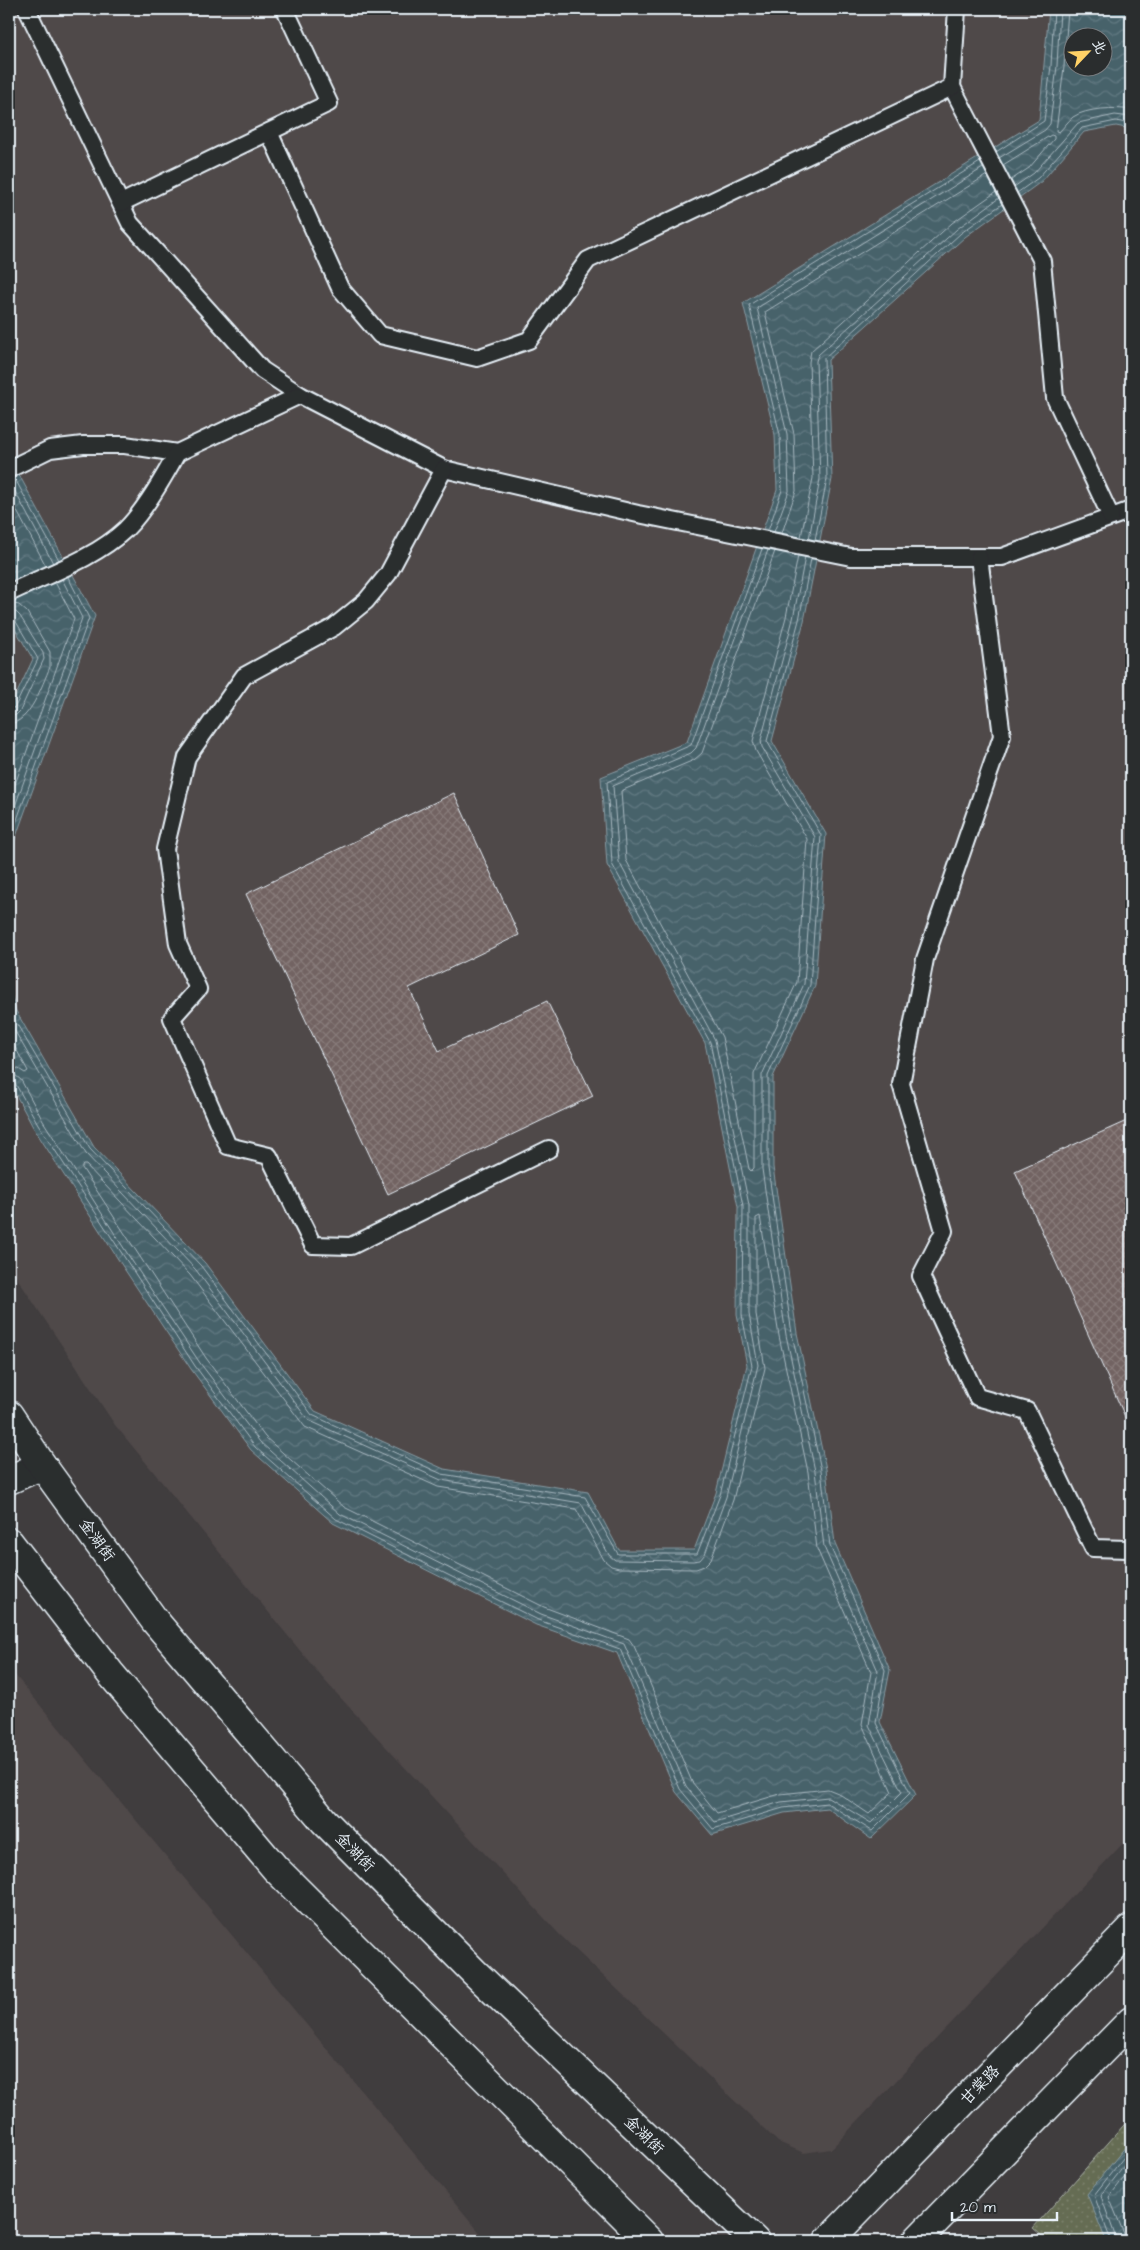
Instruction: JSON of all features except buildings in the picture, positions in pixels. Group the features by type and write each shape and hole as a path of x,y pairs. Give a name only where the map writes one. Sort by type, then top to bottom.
{"main road":[{"name":"金湖街","path":"9,1415 42,1465 155,1621 324,1821 474,1972 755,2241"},
{"path":"9,1480 42,1465"},
{"path":"9,1542 110,1673 275,1868 648,2241"},
{"name":"甘棠路","path":"828,2241 1131,1929"},
{"path":"916,2241 1131,2021"}],"lane":[{"path":"27,9 130,223 262,370 300,395 444,469 638,514 851,558 1002,557 1131,510"},
{"path":"120,203 329,104 286,9"},
{"path":"957,9 952,87 1042,260 1055,398 1111,517"},
{"path":"270,132 340,288 380,335 477,358 528,340 588,260 952,87"},
{"path":"9,469 50,449 75,446 125,445 178,453 300,395"},
{"path":"9,593 97,552 126,528 160,484 178,453"},
{"path":"444,469 388,574 366,601 334,627 244,676 188,757 165,849 178,944 198,989 172,1018 228,1146 269,1156 313,1245 351,1246 549,1149"},
{"path":"979,557 1002,736 925,959 901,1084 944,1231 921,1276 977,1397 1027,1410 1093,1548 1131,1548"}],"shaded area":[{"path":"9,9 1131,9 1131,1835 831,2149 804,2153 778,2142 559,1934 325,1681 115,1425 9,1266"},
{"path":"9,1668 487,2241 9,2241"}],"green space":[{"path":"1131,2117 1131,2241 1048,2241 1033,2228"}],"water":[{"path":"1049,9 1131,9 1131,129 1116,126 1084,132 1042,181 965,237 828,360 832,479 804,621 772,741 826,834 815,986 773,1077 773,1167 797,1333 826,1469 835,1544 890,1670 880,1722 916,1795 871,1839 827,1808 784,1813 712,1835 676,1792 617,1653 536,1625 333,1523 251,1450 191,1369 33,1127 9,1082 9,986 16,1011 94,1147 205,1263 315,1411 444,1469 588,1492 619,1550 694,1550 716,1493 747,1365 737,1315 738,1207 705,1043 607,865 601,777 687,742 777,490 775,435 743,303 1039,120"},
{"path":"9,456 95,616 9,856 9,710 33,659 9,619"},
{"path":"1131,2140 1131,2241 1109,2241 1105,2238 1087,2194"}]}
